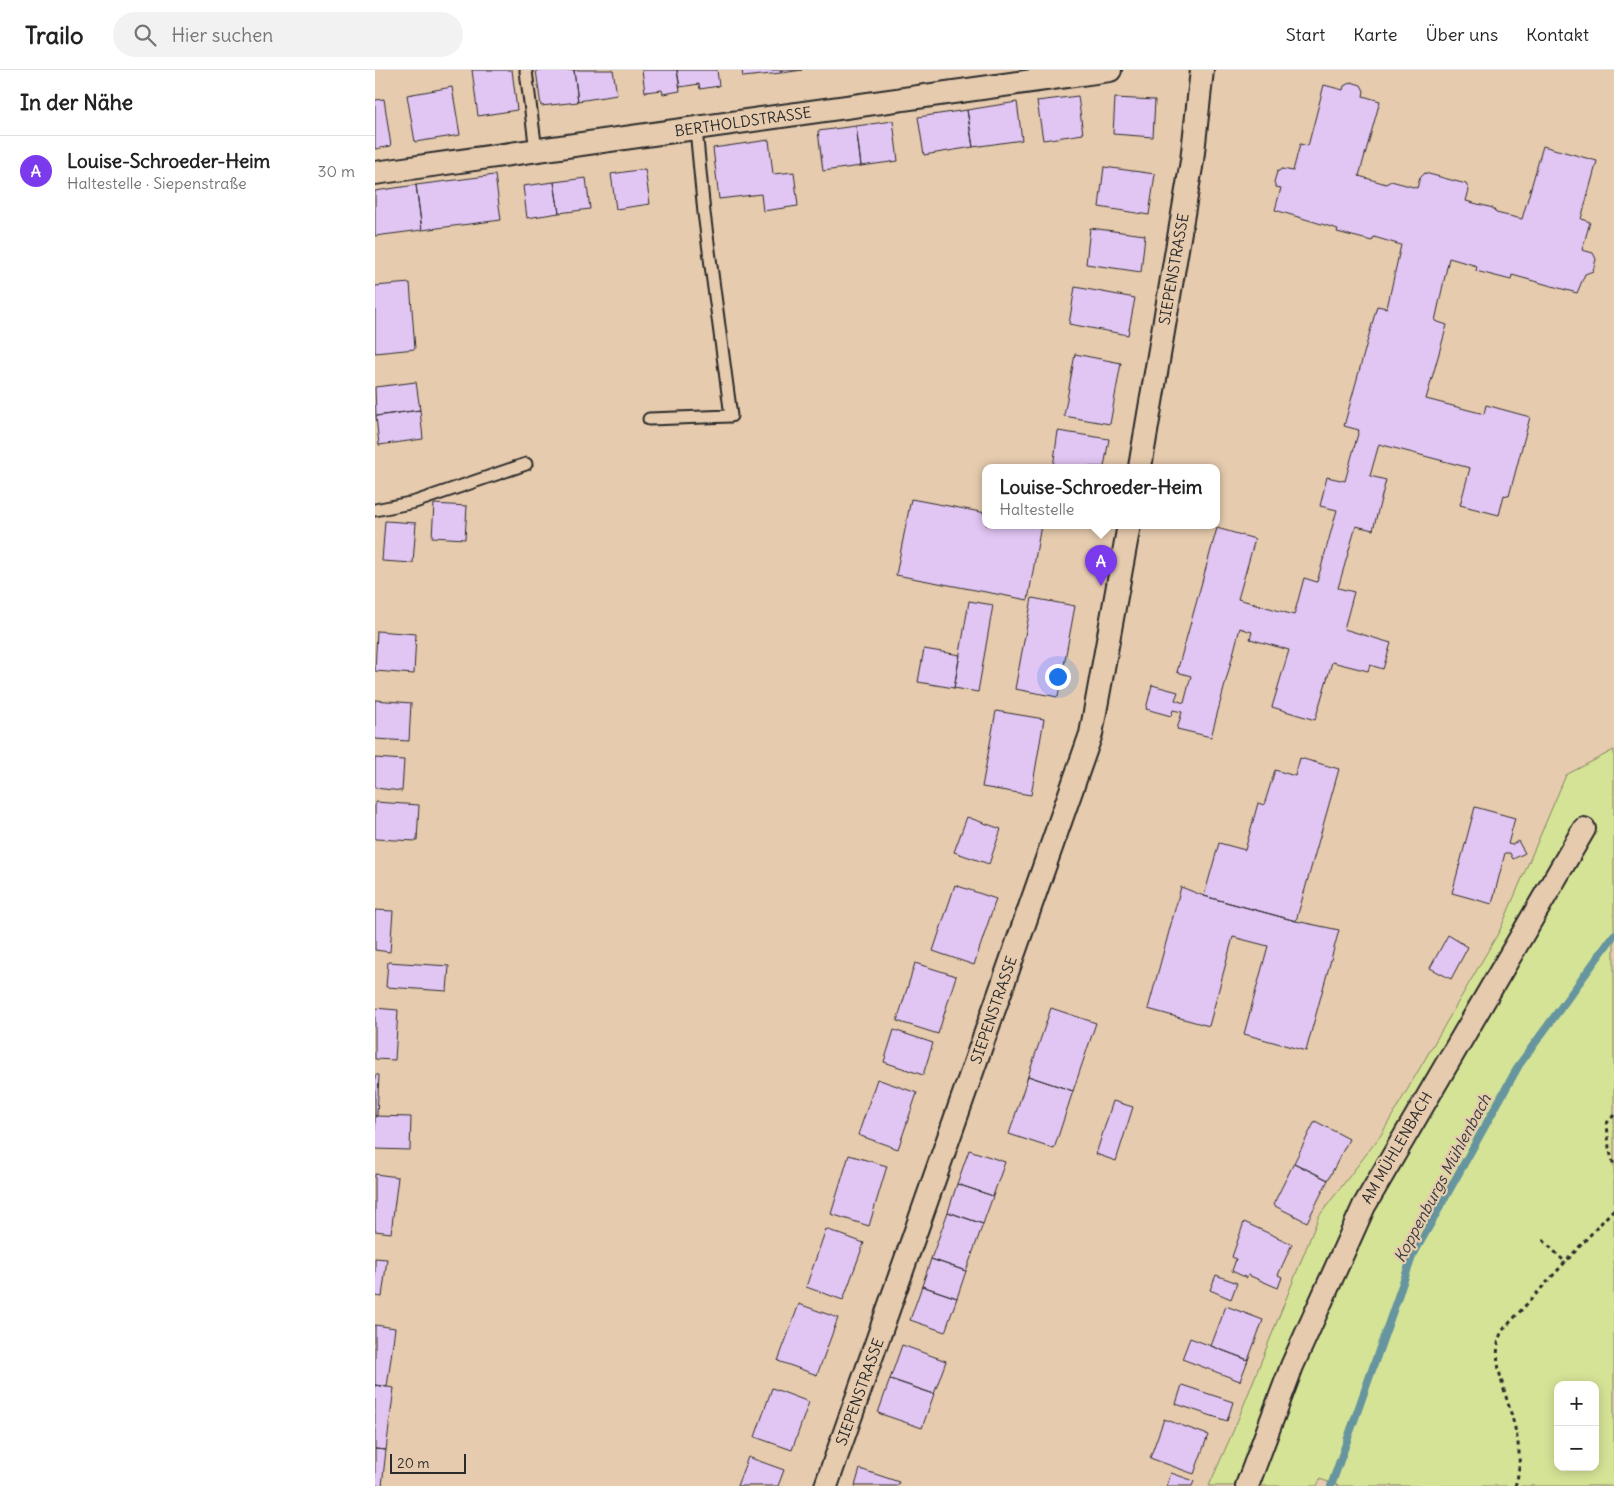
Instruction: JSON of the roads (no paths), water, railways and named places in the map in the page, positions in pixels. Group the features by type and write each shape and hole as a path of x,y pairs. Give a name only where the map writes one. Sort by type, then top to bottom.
{"street":[{"name":"BERTHOLDSTRASSE","path":"375,173 1110,70"},
{"name":"SIEPENSTRASSE","path":"1141,464 1192,161 1202,70"},
{"name":"SIEPENSTRASSE","path":"826,1486 1091,734 1128,529"},
{"name":"AM MÜHLENBACH","path":"1247,1486 1293,1366 1364,1206 1584,829"}],"lane":[{"path":"526,71 536,151"},
{"path":"649,419 731,416 704,213 696,129"},
{"path":"375,510 415,502 526,464"}],"waterway":[{"name":"Koppenburgs Mühlenbach","path":"1331,1486 1412,1257 1519,1065 1614,935"}],"place":[{"name":"Louise-Schroeder-Heim","path":"1101,586"}]}
